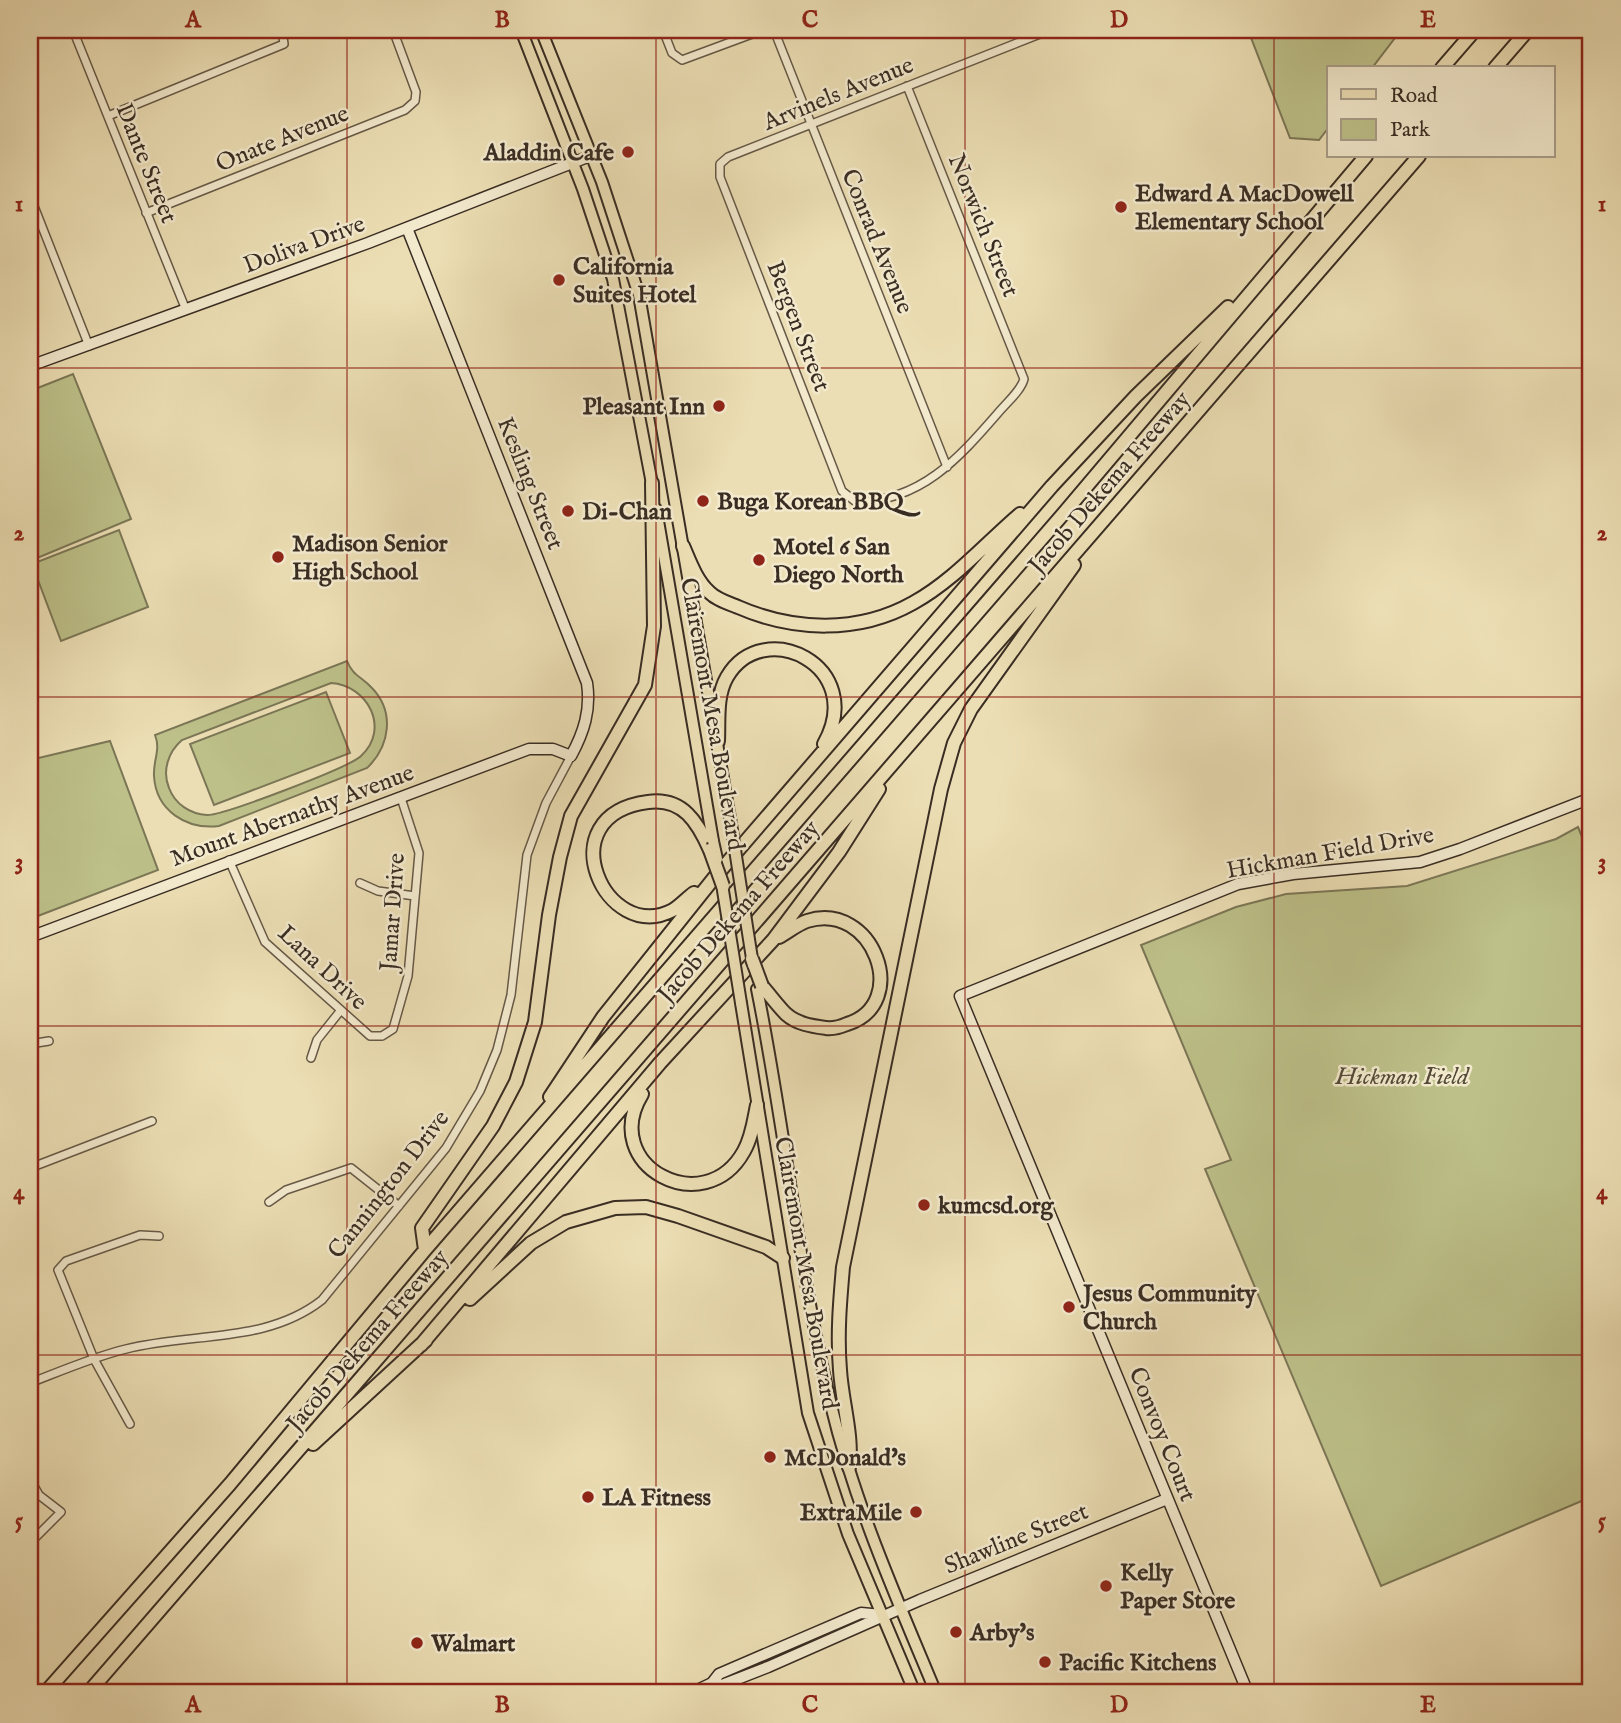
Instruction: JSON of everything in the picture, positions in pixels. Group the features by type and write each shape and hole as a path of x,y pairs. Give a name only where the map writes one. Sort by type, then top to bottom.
{"highway":[{"path":"1444,66 1475,30"},
{"path":"1497,66 1528,30"},
{"name":"Jacob Dekema Freeway","path":"45,1693 230,1484 425,1250 1064,513 1364,158"},
{"name":"Jacob Dekema Freeway","path":"88,1693 1417,158"},
{"path":"520,1142 603,1017 718,882 799,781 1052,486 1136,396 1271,266"},
{"path":"425,1250 422,1228 494,1126 516,1082 536,1022 549,915 571,816 645,685 654,626 652,483"},
{"path":"683,546 699,581 715,597 760,616 800,626 836,625 873,619 911,605 943,585 1052,486"},
{"path":"849,1466 851,1449 843,1411 838,1342 843,1267 941,789 954,743 971,709 1118,503"},
{"path":"718,741 720,696 727,676 736,666 760,651 772,649 798,654 830,680 837,710 826,742 799,781"},
{"path":"421,1345 660,1063 773,940 839,852 905,750"},
{"path":"653,801 672,804 696,820 712,846 718,882 672,911 652,915 628,910 602,889 592,853 595,837 604,821 618,810 653,801"},
{"path":"752,959 759,987 788,1016 807,1026 832,1029 861,1020 879,993 879,958 857,928 833,918 807,920 773,940"},
{"path":"660,1063 635,1105 632,1131 637,1154 645,1165 669,1181 699,1184 730,1170 745,1149 757,1105"},
{"path":"269,1486 531,1243 566,1222 615,1208 646,1207 766,1247 783,1258"}],"main road":[{"name":"Clairemont Mesa Boulevard","path":"521,30 614,279 652,483 712,846"},
{"name":"Clairemont Mesa Boulevard","path":"541,30 631,265 639,295 718,741 752,959"},
{"name":"Clairemont Mesa Boulevard","path":"718,882 741,1003 808,1413 848,1534 915,1693"},
{"name":"Clairemont Mesa Boulevard","path":"759,987 814,1326 831,1407 849,1466 900,1608 936,1693"}],"street":[{"name":"Dante Street","path":"73,30 186,310"},
{"path":"108,116 284,44 282,30"},
{"name":"Onate Avenue","path":"146,213 404,110 415,101 415,86 393,30"},
{"path":"663,30 672,53 678,60 762,30"},
{"name":"Conrad Avenue","path":"774,30 947,467"},
{"name":"Arvinels Avenue","path":"720,164 728,157 1050,30"},
{"name":"Norwich Street","path":"907,86 1024,379 980,434 947,467"},
{"name":"Doliva Drive","path":"30,366 407,228 590,156"},
{"name":"Bergen Street","path":"720,164 720,177 842,491 850,500 875,502 912,491 937,477 947,467"},
{"path":"30,197 89,346"},
{"name":"Kesling Street","path":"407,228 587,683 590,699 587,717 571,756"},
{"name":"Mount Abernathy Avenue","path":"30,937 529,749 554,748 571,756"},
{"name":"Cannington Drive","path":"30,1383 128,1348 267,1328 306,1313 322,1300 446,1148 480,1091 497,1050 511,995 527,855 546,803 571,756"},
{"name":"Hickman Field Drive","path":"960,996 1238,884 1293,874 1420,862 1591,797"},
{"name":"Jamar Drive","path":"393,1029 408,976 419,853 401,798"},
{"name":"Lana Drive","path":"229,860 265,942 370,1036 382,1036 393,1029"},
{"path":"360,883 378,891 415,896"},
{"name":"Convoy Court","path":"960,996 1248,1693"},
{"path":"310,1058 317,1040 341,1010"},
{"path":"30,1044 49,1041"},
{"path":"30,1168 152,1121"},
{"path":"269,1202 286,1189 351,1168 399,1206"},
{"path":"130,1424 94,1359 58,1270 66,1261 140,1235 159,1236"},
{"path":"30,1479 39,1496 61,1513 30,1544"},
{"name":"Shawline Street","path":"691,1693 712,1683 722,1685 756,1672 882,1615 1167,1499"}],"green space":[{"path":"1248,30 1401,30 1374,66 1327,66 1327,130 1319,140 1290,138"},
{"path":"73,374 131,519 30,561 30,391"},
{"path":"119,530 148,607 61,641 32,564"},
{"path":"347,661 379,697 387,718 381,750 367,768 219,826 196,825 185,821 175,816 160,799 154,776 157,745 155,735","holes":["331,683 355,691 364,700 374,721 370,745 361,756 311,780 218,813 195,813 179,803 172,794 166,769 170,756 182,740"]},
{"path":"326,692 350,753 214,805 190,744"},
{"path":"110,741 158,870 30,919 30,760"},
{"name":"Hickman Field","path":"1578,827 1591,859 1591,1497 1381,1586 1205,1169 1231,1160 1141,945 1236,907 1286,894 1407,886 1556,839"}],"place":[{"name":"Aladdin Cafe","path":"628,152"},
{"name":"Edward A MacDowell Elementary School","path":"1121,207"},
{"name":"California Suites Hotel","path":"559,280"},
{"name":"Pleasant Inn","path":"719,406"},
{"name":"Buga Korean BBQ","path":"703,501"},
{"name":"Di-Chan","path":"568,511"},
{"name":"Madison Senior High School","path":"278,557"},
{"name":"Motel 6 San Diego North","path":"759,560"},
{"name":"kumcsd.org","path":"924,1205"},
{"name":"Jesus Community Church","path":"1069,1307"},
{"name":"McDonald's","path":"770,1457"},
{"name":"LA Fitness","path":"588,1497"},
{"name":"ExtraMile","path":"916,1512"},
{"name":"Kelly Paper Store","path":"1106,1586"},
{"name":"Arby's","path":"956,1632"},
{"name":"Walmart","path":"417,1643"},
{"name":"Pacific Kitchens","path":"1045,1662"}]}
